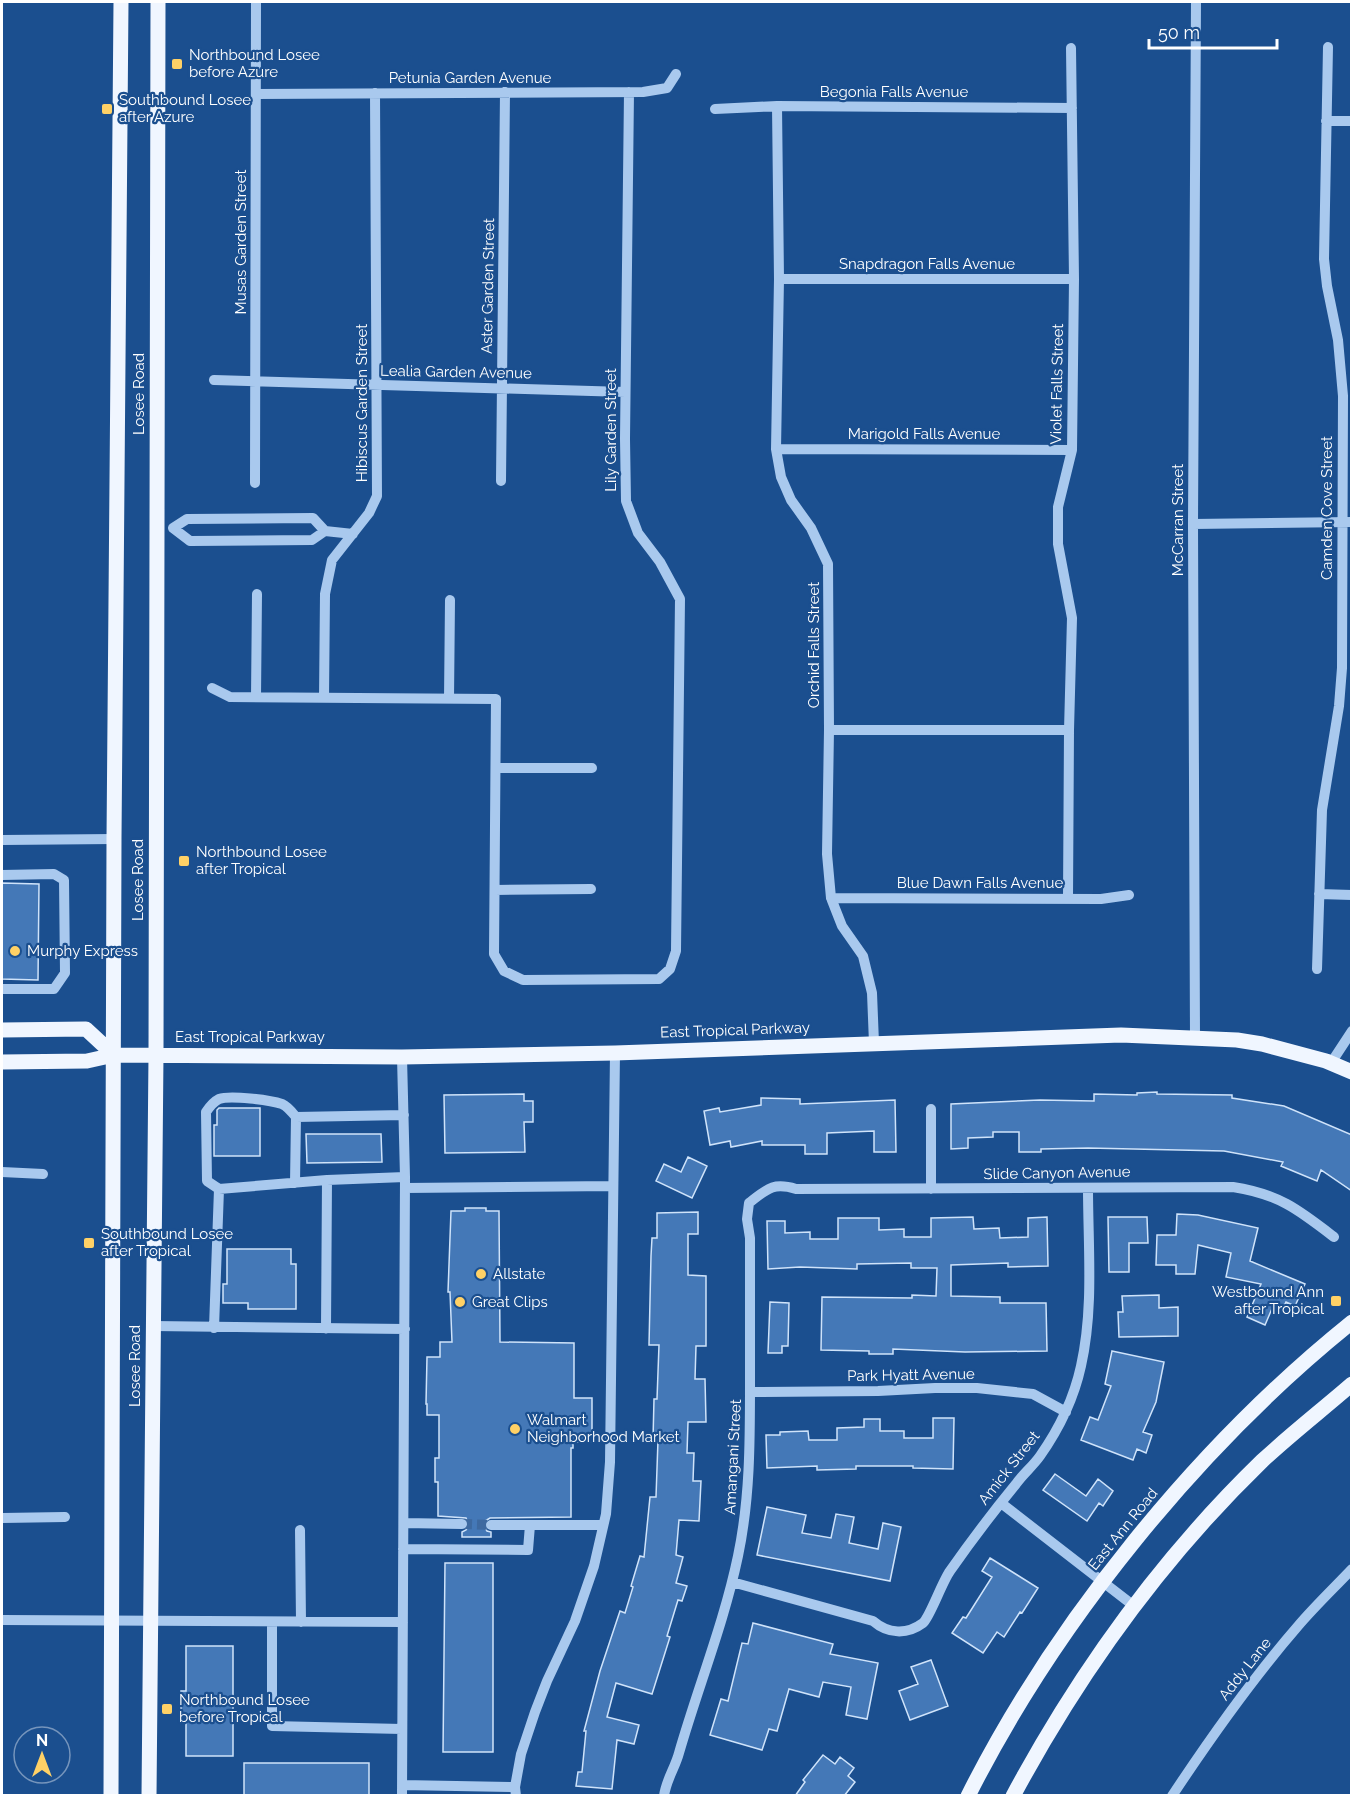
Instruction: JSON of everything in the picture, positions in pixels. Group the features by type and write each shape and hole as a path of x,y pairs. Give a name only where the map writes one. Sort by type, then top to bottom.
{"main road":[{"name":"Losee Road","path":"111,1796 114,839 121,2"},
{"name":"Losee Road","path":"149,1796 156,1055 158,2"},
{"path":"2,1030 86,1029 114,1055"},
{"name":"East Tropical Parkway","path":"2,1062 87,1061 114,1055 402,1057 615,1053 1120,1035 1196,1038 1262,1044 1331,1063 1352,1072"},
{"name":"East Ann Road","path":"968,1796 1008,1723 1042,1669 1103,1583 1185,1482 1228,1435 1285,1380 1352,1322"},
{"path":"1013,1796 1074,1691 1134,1606 1186,1541 1277,1448 1352,1384"}],"street":[{"name":"Musas Garden Street","path":"255,483 256,2"},
{"name":"McCarran Street","path":"1196,1038 1193,524 1197,2"},
{"name":"Camden Cove Street","path":"1317,969 1322,810 1338,717 1347,522 1343,396 1338,340 1324,259 1328,46"},
{"name":"Violet Falls Street","path":"1068,898 1072,618 1058,544 1058,507 1072,450 1074,279 1071,48"},
{"name":"Petunia Garden Avenue","path":"256,94 629,92 667,88 676,74"},
{"name":"Aster Garden Street","path":"501,481 505,92"},
{"name":"Lily Garden Street","path":"495,890 494,954 504,971 523,980 659,979 670,969 676,951 680,599 660,562 638,533 626,501 629,92"},
{"name":"Hibiscus Garden Street","path":"324,698 325,594 332,560 369,513 377,496 375,93"},
{"name":"Begonia Falls Avenue","path":"716,109 777,106 1072,108"},
{"name":"Orchid Falls Street","path":"777,106 779,279 776,448 781,477 791,500 812,528 828,564 829,730 826,854 831,898 842,926 863,956 872,993 874,1043"},
{"path":"1326,121 1352,121"},
{"name":"Snapdragon Falls Avenue","path":"779,279 1074,279"},
{"name":"Lealia Garden Avenue","path":"214,380 625,392"},
{"name":"Marigold Falls Avenue","path":"776,448 1072,450"},
{"path":"157,529 173,528 187,519 313,518 325,531"},
{"path":"1193,524 1347,522"},
{"path":"173,528 190,541 312,540 325,531 353,534"},
{"path":"256,697 257,594"},
{"path":"448,699 450,600"},
{"path":"212,688 230,697 496,699 495,890 591,889"},
{"path":"829,730 1069,730"},
{"path":"496,768 592,768"},
{"path":"2,840 114,839"},
{"path":"2,875 54,874 64,880 65,974 54,989 2,988"},
{"path":"1319,894 1352,895"},
{"name":"Blue Dawn Falls Avenue","path":"831,898 1101,899 1129,895"},
{"path":"1331,1063 1352,1031"},
{"path":"402,1057 405,1329 402,1790 516,1791 521,1754 547,1681 575,1621 594,1566 603,1526 610,1461 615,1053"},
{"path":"295,1183 296,1117 284,1105 228,1097 220,1098 211,1104 206,1112 207,1181 219,1189 295,1183 327,1180 613,1186"},
{"path":"931,1109 931,1189"},
{"path":"296,1117 404,1115"},
{"path":"2,1172 43,1174"},
{"path":"326,1329 327,1180"},
{"name":"Slide Canyon Avenue","path":"768,1188 785,1186 796,1189 1233,1187 1258,1190 1294,1207 1334,1237"},
{"name":"Amangani Street","path":"664,1796 668,1779 678,1758 732,1582 746,1518 750,1392 750,1238 747,1219 749,1203 768,1188"},
{"name":"Amick Street","path":"732,1582 873,1621 882,1629 892,1632 915,1627 925,1621 948,1572 1039,1457 1066,1412 1081,1367 1086,1335 1088,1188"},
{"path":"214,1328 219,1189"},
{"path":"153,1326 405,1329"},
{"name":"Park Hyatt Avenue","path":"750,1392 977,1388 1033,1394 1066,1412"},
{"path":"1001,1503 1134,1606"},
{"path":"2,1518 65,1517"},
{"path":"404,1523 462,1524"},
{"path":"491,1525 603,1526"},
{"path":"403,1549 528,1550 530,1525"},
{"path":"300,1530 300,1622"},
{"name":"Addy Lane","path":"1172,1796 1242,1696 1299,1625 1352,1569"},
{"path":"2,1620 403,1622"},
{"path":"272,1622 272,1726 402,1729"}],"building":[{"path":"2,883 39,884 38,980 2,979"},
{"path":"1157,1092 1157,1094 1232,1095 1232,1098 1284,1106 1352,1135 1352,1191 1321,1170 1317,1181 1281,1166 1283,1162 1224,1151 1088,1148 1019,1152 1019,1132 993,1132 993,1137 968,1138 968,1148 951,1149 951,1104 1040,1100 1094,1101 1094,1094 1137,1095 1137,1093"},
{"path":"524,1094 524,1101 533,1101 533,1122 524,1122 525,1152 445,1153 444,1095"},
{"path":"761,1098 800,1099 800,1104 895,1100 896,1152 874,1152 874,1131 827,1133 827,1154 805,1154 805,1145 762,1145 762,1141 731,1147 730,1141 710,1145 704,1111 719,1108 720,1112 761,1105"},
{"path":"219,1108 260,1108 260,1156 214,1156 214,1125 217,1125"},
{"path":"306,1134 381,1134 382,1162 307,1163"},
{"path":"688,1157 707,1166 692,1198 656,1181 664,1164 681,1172"},
{"name":"Walmart Neighborhood Market","path":"465,1208 486,1208 486,1211 499,1211 500,1342 574,1343 574,1398 592,1398 592,1442 573,1442 573,1448 571,1448 571,1517 490,1518 485,1521 484,1526 487,1531 491,1532 491,1537 462,1537 462,1532 469,1525 466,1518 438,1516 435,1458 439,1458 439,1415 427,1415 426,1404 427,1357 440,1357 440,1342 452,1342 450,1292 448,1292 451,1211 465,1211"},
{"path":"698,1212 698,1234 688,1234 688,1275 706,1276 706,1346 696,1346 695,1379 705,1379 706,1422 688,1422 687,1453 694,1453 693,1481 701,1481 699,1521 679,1520 676,1555 683,1557 676,1583 687,1586 682,1601 678,1600 667,1636 670,1637 652,1694 616,1683 607,1717 639,1725 634,1744 617,1740 612,1789 576,1786 578,1772 582,1772 586,1731 584,1731 600,1671 620,1611 625,1613 640,1556 644,1557 650,1497 656,1497 658,1440 653,1440 659,1345 649,1345 652,1238 657,1238 657,1213"},
{"path":"1177,1214 1198,1215 1258,1228 1250,1261 1305,1284 1295,1306 1286,1302 1283,1308 1274,1304 1265,1325 1247,1317 1261,1284 1226,1277 1231,1253 1198,1245 1195,1274 1176,1274 1176,1265 1156,1265 1157,1235 1176,1235"},
{"path":"973,1217 974,1229 999,1228 1000,1238 1028,1237 1028,1218 1047,1217 1048,1266 1008,1267 1008,1263 951,1265 951,1296 1000,1297 1000,1303 1046,1303 1047,1351 965,1352 893,1349 893,1354 869,1354 869,1351 821,1350 822,1297 936,1296 937,1268 911,1268 911,1263 857,1264 857,1269 800,1267 768,1269 767,1221 785,1221 785,1233 810,1232 810,1239 838,1239 838,1218 879,1218 879,1230 904,1229 904,1237 931,1237 931,1218"},
{"path":"1108,1217 1147,1217 1148,1243 1129,1243 1129,1272 1109,1272"},
{"path":"227,1249 291,1249 291,1264 296,1264 296,1309 248,1309 248,1303 223,1303 223,1284 227,1284"},
{"path":"1159,1295 1159,1308 1178,1307 1178,1336 1119,1337 1118,1312 1123,1312 1122,1296"},
{"path":"770,1302 789,1303 788,1346 782,1346 782,1353 768,1353"},
{"path":"1112,1351 1164,1362 1156,1402 1143,1432 1152,1435 1146,1453 1137,1449 1133,1460 1081,1440 1090,1417 1098,1420 1111,1386 1105,1384"},
{"path":"933,1418 954,1418 953,1469 913,1468 913,1466 856,1466 856,1469 817,1470 817,1466 767,1468 766,1435 808,1431 809,1440 837,1440 837,1428 864,1427 864,1419 880,1419 880,1431 904,1431 904,1438 933,1438"},
{"path":"1055,1474 1086,1496 1098,1479 1113,1491 1103,1506 1099,1503 1087,1521 1043,1490"},
{"path":"767,1507 806,1515 802,1533 831,1538 836,1514 854,1517 849,1543 878,1549 883,1523 901,1527 890,1581 757,1555"},
{"path":"990,1558 1038,1588 1004,1637 997,1632 983,1653 952,1633 963,1617 966,1618 992,1577 982,1571"},
{"path":"445,1563 493,1563 493,1752 443,1752"},
{"path":"753,1623 833,1644 830,1654 878,1663 867,1719 846,1715 851,1687 823,1682 819,1697 789,1689 777,1731 769,1729 762,1750 710,1735 721,1699 728,1701 742,1643 748,1644"},
{"path":"186,1646 233,1646 233,1756 186,1756 186,1714 181,1714 181,1691 186,1691"},
{"path":"931,1660 948,1706 910,1720 899,1691 918,1684 911,1667"},
{"path":"823,1755 835,1764 840,1757 854,1768 848,1776 855,1782 844,1796 795,1796 805,1782 803,1780"},
{"path":"244,1763 369,1763 369,1796 244,1796"}],"tunnel":[{"path":"462,1524 491,1525"}],"place":[{"name":"Northbound Losee before Azure","path":"177,64"},
{"name":"Southbound Losee after Azure","path":"107,109"},
{"name":"Northbound Losee after Tropical","path":"184,861"},
{"name":"Murphy Express","path":"15,951"},
{"name":"Southbound Losee after Tropical","path":"89,1243"},
{"name":"Allstate","path":"481,1274"},
{"name":"Westbound Ann after Tropical","path":"1336,1301"},
{"name":"Great Clips","path":"460,1302"},
{"name":"Walmart Neighborhood Market","path":"515,1429"},
{"name":"Northbound Losee before Tropical","path":"167,1709"}]}
